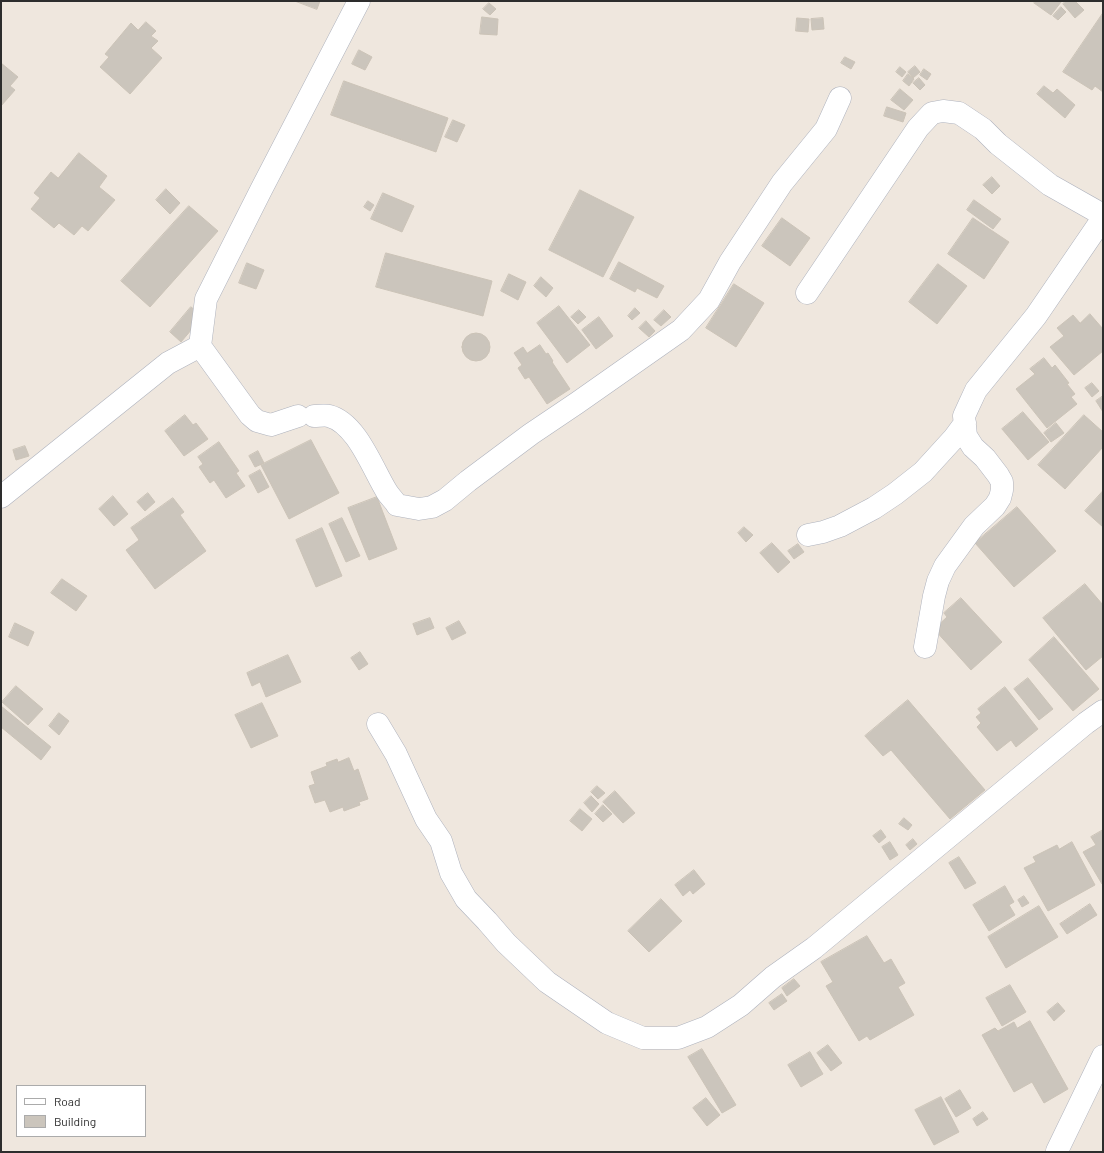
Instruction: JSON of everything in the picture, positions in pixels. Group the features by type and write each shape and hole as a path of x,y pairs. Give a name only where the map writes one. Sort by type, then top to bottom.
{"street":[{"path":"359,1 206,299 200,346 250,415 257,421 271,425 306,416 329,416 339,420 350,429 361,443 388,493 397,504 419,510 432,507 445,500 531,434 681,330 709,300 730,262 782,183 826,129 840,98"},
{"path":"807,293 918,128 932,113 943,111 959,113 983,129 998,144 1050,185 1103,215"},
{"path":"925,647 934,596 938,581 945,566 974,526 995,506 1000,498 1002,490 1002,482 998,475 966,436 964,416 976,390 1036,316 1103,218"},
{"path":"1,497 168,362 200,346"},
{"path":"808,535 840,526 874,508 895,494 922,472 954,438 965,423"},
{"path":"378,724 396,754 426,819 441,841 450,872 466,899 506,943 548,982 607,1023 643,1038 678,1038 707,1027 741,1005 773,978 814,948 1086,723 1103,711"},
{"path":"1057,1151 1103,1056"}],"building":[{"path":"295,1 320,1 317,9"},
{"path":"1036,1 1061,2 1051,15 1034,3"},
{"path":"1066,1 1075,1 1084,10 1075,18 1063,4"},
{"path":"489,3 496,9 490,15 483,9"},
{"path":"1061,7 1066,12 1058,20 1053,16"},
{"path":"1103,13 1103,92 1095,86 1092,90 1063,72"},
{"path":"482,17 498,19 497,35 480,34"},
{"path":"797,18 809,19 808,32 796,31"},
{"path":"823,18 824,29 812,30 811,19"},
{"path":"146,22 156,31 151,36 158,41 151,48 162,58 130,94 100,67 109,57 105,54 131,23 138,30"},
{"path":"359,50 372,57 365,70 352,64"},
{"path":"845,57 855,62 851,69 841,63"},
{"path":"1,63 18,77 10,86 15,90 1,106"},
{"path":"915,66 920,72 913,78 908,72"},
{"path":"900,67 906,72 902,77 896,72"},
{"path":"924,69 931,74 927,80 920,75"},
{"path":"908,74 914,79 909,86 903,81"},
{"path":"919,78 925,85 920,90 913,83"},
{"path":"344,81 448,118 436,152 331,115"},
{"path":"1044,86 1053,93 1057,89 1075,105 1065,118 1037,94"},
{"path":"900,89 913,100 904,110 891,100"},
{"path":"887,107 906,113 903,122 884,116"},
{"path":"453,120 465,125 457,142 445,137"},
{"path":"79,153 107,176 99,187 115,200 88,231 82,226 74,235 59,223 54,228 31,209 40,198 34,193 51,172 58,178"},
{"path":"992,177 1000,186 992,194 983,185"},
{"path":"166,189 180,203 170,214 156,200"},
{"path":"580,190 634,217 603,277 549,250"},
{"path":"383,193 414,206 402,232 371,219"},
{"path":"974,200 1001,219 993,229 967,210"},
{"path":"368,201 374,205 370,211 364,207"},
{"path":"189,206 218,231 150,307 121,281"},
{"path":"782,218 810,238 790,266 762,246"},
{"path":"973,218 1009,242 984,279 948,254"},
{"path":"386,253 492,281 483,316 376,287"},
{"path":"619,262 664,286 657,298 637,288 635,292 610,279"},
{"path":"247,263 264,270 256,289 239,283"},
{"path":"938,264 967,286 937,324 909,302"},
{"path":"509,274 526,282 518,300 501,291"},
{"path":"541,277 553,288 546,297 534,286"},
{"path":"734,284 764,303 736,347 706,328"},
{"path":"559,306 590,345 567,363 537,323"},
{"path":"191,307 203,316 181,342 170,332"},
{"path":"635,308 640,313 632,320 628,316"},
{"path":"579,310 586,317 578,324 571,317"},
{"path":"664,310 671,317 661,326 654,320"},
{"path":"1090,314 1103,329 1103,351 1074,375 1050,347 1064,336 1057,328 1073,315 1080,323"},
{"path":"599,317 613,336 596,349 582,330"},
{"path":"646,321 655,331 649,337 639,328"},
{"path":"476,333 486,337 490,347 486,357 476,361 466,357 462,347 466,337"},
{"path":"540,345 546,354 548,353 553,361 552,362 570,389 547,404 529,377 525,379 518,368 522,365 514,353 523,347 527,353"},
{"path":"1044,358 1052,368 1055,365 1069,383 1067,384 1075,394 1071,397 1077,404 1047,428 1016,389 1035,374 1030,369"},
{"path":"1092,383 1099,391 1092,397 1085,388"},
{"path":"1103,396 1103,412 1096,401"},
{"path":"1023,412 1049,442 1028,460 1002,429"},
{"path":"185,415 193,425 196,423 208,439 184,456 165,431"},
{"path":"1084,415 1103,432 1103,447 1065,489 1038,465"},
{"path":"1056,423 1064,433 1051,442 1044,433"},
{"path":"311,440 339,493 289,519 261,465"},
{"path":"219,442 239,471 236,473 245,486 226,498 214,480 210,483 199,467 203,464 198,457"},
{"path":"25,446 29,456 16,460 13,450"},
{"path":"258,451 264,463 255,467 249,456"},
{"path":"260,470 269,487 258,493 249,476"},
{"path":"1103,491 1103,527 1085,511"},
{"path":"148,493 155,502 145,511 137,502"},
{"path":"113,496 128,514 114,526 99,509"},
{"path":"377,497 397,549 369,560 348,508"},
{"path":"173,498 184,512 180,515 206,551 155,589 126,550 139,540 131,528"},
{"path":"1017,507 1056,551 1014,587 975,543"},
{"path":"342,518 360,556 346,562 329,524"},
{"path":"744,527 753,535 746,542 738,533"},
{"path":"322,528 342,576 316,587 296,540"},
{"path":"772,543 790,562 778,573 760,553"},
{"path":"798,544 804,552 794,559 788,551"},
{"path":"62,579 87,596 76,611 51,593"},
{"path":"1085,584 1103,605 1103,656 1086,670 1043,618"},
{"path":"961,598 1002,642 971,670 934,629 947,617 944,613"},
{"path":"430,618 434,628 417,635 413,624"},
{"path":"459,621 466,633 452,640 446,628"},
{"path":"15,623 34,632 28,646 9,637"},
{"path":"1054,637 1099,689 1073,711 1029,660"},
{"path":"360,652 368,664 359,670 351,658"},
{"path":"288,655 301,682 266,697 260,682 252,686 247,673"},
{"path":"1028,678 1053,709 1039,720 1014,689"},
{"path":"16,686 43,709 28,725 2,702"},
{"path":"1005,687 1038,729 1016,747 1011,740 997,751 977,727 981,723 976,717 981,713 978,709"},
{"path":"908,700 985,790 950,819 891,750 883,756 865,736"},
{"path":"262,703 278,736 251,748 235,715"},
{"path":"1,706 51,747 41,760 1,727"},
{"path":"59,713 69,721 59,735 49,726"},
{"path":"349,758 354,771 358,769 368,799 359,802 360,805 344,811 343,807 330,812 325,800 315,803 309,786 315,784 311,772 327,766 326,763 337,759 338,762"},
{"path":"597,786 605,793 598,799 591,792"},
{"path":"615,791 635,813 623,823 603,802"},
{"path":"591,796 599,804 592,812 584,803"},
{"path":"603,805 612,814 603,822 595,814"},
{"path":"580,809 592,819 582,831 570,821"},
{"path":"904,818 912,825 908,830 899,824"},
{"path":"881,830 886,837 879,843 873,836"},
{"path":"1103,830 1102,884 1083,852 1096,845 1091,837"},
{"path":"913,839 917,844 910,850 906,845"},
{"path":"890,842 898,855 890,860 882,847"},
{"path":"1072,842 1095,885 1048,911 1024,868 1036,862 1033,857 1057,845 1059,849"},
{"path":"959,857 976,883 965,889 949,863"},
{"path":"694,870 705,884 693,894 690,890 683,896 675,885"},
{"path":"1005,886 1014,902 1009,905 1015,915 989,931 973,905"},
{"path":"1024,896 1029,903 1022,907 1018,900"},
{"path":"661,899 682,921 649,952 628,931"},
{"path":"1090,904 1097,915 1067,934 1060,924"},
{"path":"1039,906 1058,937 1006,968 988,937"},
{"path":"867,936 884,963 891,959 905,983 898,987 914,1015 870,1040 867,1036 859,1041 826,986 833,982 821,962"},
{"path":"794,979 800,986 787,996 782,988"},
{"path":"1010,985 1026,1012 1002,1026 986,998"},
{"path":"782,994 787,1001 774,1010 769,1003"},
{"path":"1058,1003 1065,1011 1054,1021 1047,1012"},
{"path":"1030,1021 1068,1089 1044,1103 1032,1082 1014,1092 982,1035 995,1028 998,1031 1014,1022 1017,1028"},
{"path":"828,1045 842,1063 831,1071 817,1053"},
{"path":"702,1049 736,1105 722,1113 688,1057"},
{"path":"810,1052 823,1074 801,1087 788,1065"},
{"path":"960,1090 971,1108 956,1117 945,1099"},
{"path":"941,1097 959,1132 934,1145 915,1110"},
{"path":"706,1098 720,1115 707,1126 693,1108"},
{"path":"983,1112 988,1119 977,1126 973,1119"}]}
